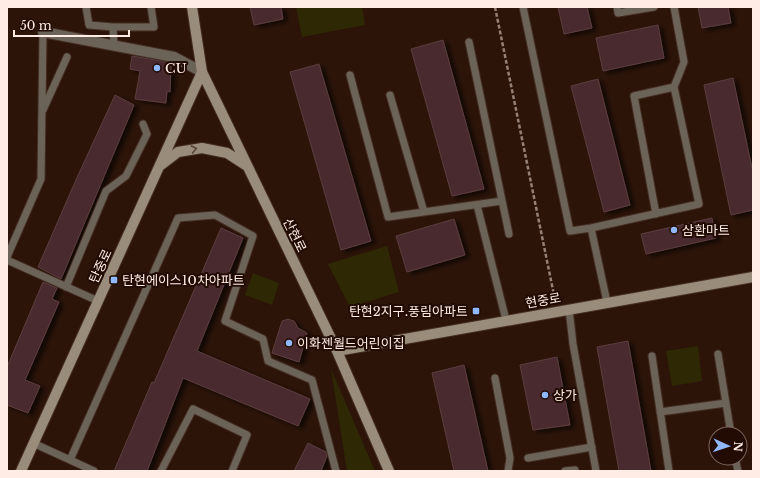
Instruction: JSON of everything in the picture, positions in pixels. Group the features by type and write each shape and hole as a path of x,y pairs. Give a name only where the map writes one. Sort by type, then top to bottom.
{"main road":[{"name":"산현로","path":"192,7 202,72 337,351 389,471"},
{"name":"탄중로","path":"21,471 202,72"},
{"path":"160,166 178,152 202,148 226,153 247,166"},
{"name":"현중로","path":"337,351 753,277"}],"street":[{"path":"43,32 174,57 202,72"}],"lane":[{"path":"86,7 89,26 154,27 151,7"},
{"path":"524,7 570,231 591,228 699,204 674,87 684,62 674,7"},
{"path":"617,7 618,13 654,7"},
{"path":"113,27 114,46"},
{"path":"7,257 41,179 43,32"},
{"path":"469,42 509,234"},
{"path":"41,114 67,56"},
{"path":"350,75 388,217 477,205 502,200"},
{"path":"656,214 634,96 674,87"},
{"path":"390,95 424,212"},
{"path":"66,287 106,190 126,176 147,134 143,124"},
{"path":"477,205 506,320"},
{"path":"70,460 178,218 215,215 254,236 225,321 263,339 268,361 312,380 336,471"},
{"path":"591,228 607,302"},
{"path":"7,260 98,301"},
{"path":"569,309 573,344 596,471"},
{"path":"718,354 730,426"},
{"path":"652,356 669,471"},
{"path":"495,378 510,458 508,471"},
{"path":"660,412 726,403"},
{"path":"161,471 193,409 247,434 232,471"},
{"path":"33,443 94,471"},
{"path":"528,458 592,447"},
{"path":"565,471 575,470"}],"path":[{"path":"495,7 554,295"}],"shaded area":[{"path":"296,7 362,7 365,25 302,37"},
{"path":"387,246 399,292 350,307 328,264"},
{"path":"253,273 279,283 272,305 245,295"},
{"path":"698,346 702,381 672,386 666,351"},
{"path":"331,369 375,471 347,471"}],"building":[{"path":"250,7 281,7 283,19 254,25"},
{"path":"558,7 587,7 592,28 564,34"},
{"path":"698,7 728,7 731,23 702,28"},
{"path":"658,25 664,58 603,71 596,38"},
{"path":"443,40 484,189 452,196 411,49"},
{"path":"132,56 168,62 171,66 170,92 167,91 166,103 135,99 140,71 130,69"},
{"path":"319,64 371,241 341,250 290,72"},
{"path":"733,78 753,173 753,210 731,215 704,85"},
{"path":"598,79 630,205 604,212 571,86"},
{"path":"115,95 134,105 61,279 38,267"},
{"path":"712,218 716,238 646,254 641,234"},
{"path":"454,219 465,255 407,272 396,236"},
{"path":"221,228 243,238 197,351 310,399 298,426 183,378 147,471 114,471 152,382 154,383"},
{"path":"43,282 57,288 52,299 59,302 25,380 40,386 28,413 7,405 7,367"},
{"name":"이화젠월드어린이집","path":"288,319 294,321 298,328 307,333 299,362 272,353 282,321"},
{"path":"628,341 651,471 619,471 597,347"},
{"name":"상가","path":"557,357 570,425 533,430 520,365"},
{"path":"464,365 488,471 454,471 432,373"},
{"path":"308,443 326,452 327,456 321,471 294,471"}],"place":[{"name":"CU","path":"157,68"},
{"name":"삼환마트","path":"674,230"},
{"name":"탄현에이스10차아파트","path":"114,280"},
{"name":"탄현2지구.풍림아파트","path":"476,311"},
{"name":"이화젠월드어린이집","path":"289,343"},
{"name":"상가","path":"545,395"}]}
